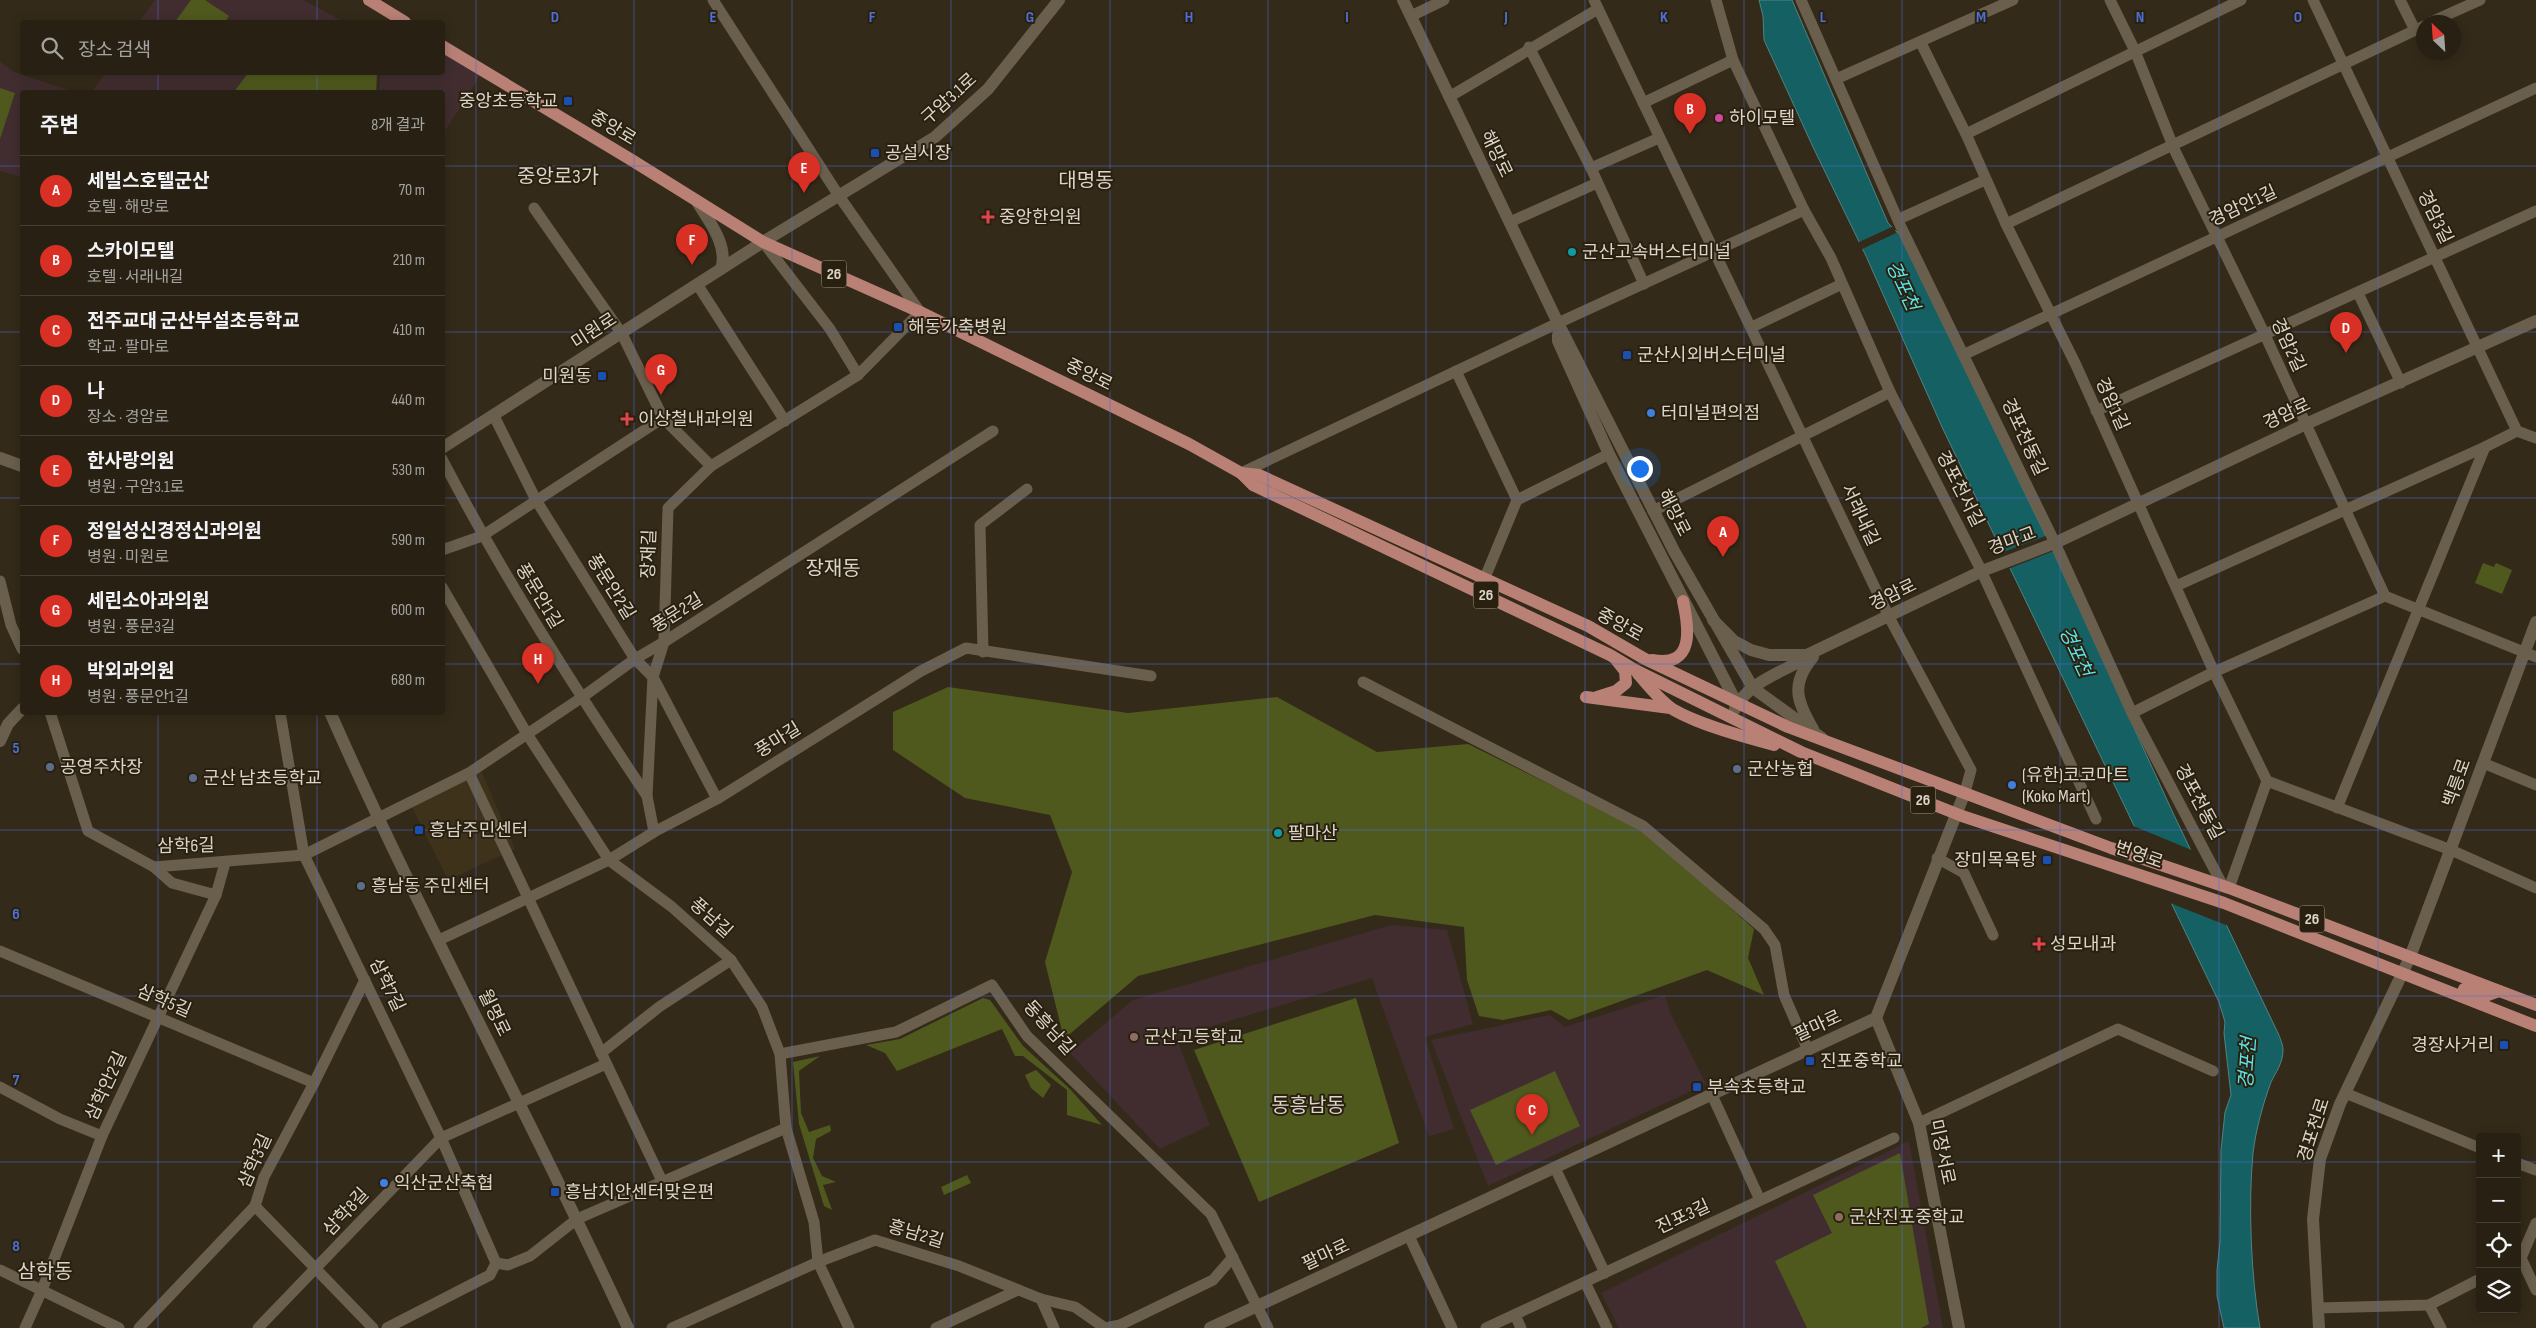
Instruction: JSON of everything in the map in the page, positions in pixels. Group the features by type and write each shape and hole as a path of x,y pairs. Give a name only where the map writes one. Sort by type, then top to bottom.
{"main road":[{"path":"369,0 402,20"},
{"name":"중앙로","path":"445,48 763,242 920,312 1189,444 1241,473 1253,485 1610,654 1635,670 1731,717"},
{"name":"중앙로","path":"1241,473 1259,475 1588,626 1645,659 1737,704"},
{"path":"1645,659 1661,662 1670,660 1683,650 1689,632 1683,601"},
{"path":"1610,654 1625,671 1626,683 1610,694 1586,697 1612,702 1662,706 1727,731 1801,752"},
{"path":"1635,670 1661,700 1675,710"},
{"name":"번영로","path":"1737,704 1788,727 1820,737 2111,848 2222,886 2536,1005"},
{"name":"번영로","path":"1731,717 1801,752 1957,814 2122,867 2224,903 2536,1026"},
{"path":"2461,996 2466,989 2485,996 2499,992"}],"street":[{"path":"713,0 839,196"},
{"name":"구암3.1로","path":"763,242 935,137 988,89 1059,0"},
{"name":"해망로","path":"1403,0 1558,323 1653,511 1753,688"},
{"path":"1411,16 1444,0"},
{"name":"경포천서길","path":"1716,0 1733,60 1804,210 1831,258 1890,392 1982,571 2096,820"},
{"name":"경포천동길","path":"1801,0 1899,219 2055,544 2132,713 2222,886"},
{"path":"1836,80 1921,43 1999,3 2013,0"},
{"name":"경암2길","path":"2110,0 2134,51 2172,144 2265,335 2385,596"},
{"name":"경암3길","path":"2314,0 2517,431"},
{"path":"2400,0 2416,24"},
{"path":"2447,15 2480,0"},
{"path":"1966,134 2235,1"},
{"name":"서래내길","path":"1449,97 1596,4 1889,617 1971,770 1965,792"},
{"path":"2006,224 2416,29"},
{"name":"경암1길","path":"1921,43 1966,134 1985,180 2140,505 2214,672 2267,781"},
{"path":"1530,47 1591,168 1644,284"},
{"path":"1643,103 1733,60"},
{"name":"경암안1길","path":"1965,354 2218,238 2387,156 2536,88"},
{"path":"1591,168 1659,138"},
{"path":"1899,219 1985,180"},
{"path":"1510,222 1597,183"},
{"name":"중앙로","path":"839,196 874,249 920,312"},
{"path":"696,200 718,236 725,258 721,269"},
{"path":"534,208 622,334 663,418 711,466"},
{"path":"1241,473 1558,323 1804,210"},
{"path":"2096,412 2536,210"},
{"name":"중앙로","path":"763,242 830,329 858,375"},
{"name":"미원로","path":"445,446 763,242"},
{"path":"697,284 785,421"},
{"path":"1752,327 1842,284"},
{"path":"2358,293 2401,383"},
{"name":"장재길","path":"654,832 648,796 653,677 664,642 668,508 711,466 858,375 920,312"},
{"name":"경암로","path":"2055,544 2306,424 2536,321"},
{"name":"해망로","path":"1558,323 1558,341 1609,454 1737,704"},
{"path":"1456,371 1517,500"},
{"path":"1653,511 1802,434 1890,392"},
{"name":"풍문안2길","path":"494,416 536,500 635,659 653,677 717,799"},
{"path":"445,549 482,536 663,418"},
{"name":"풍문2길","path":"377,818 469,773 581,698 635,659 993,431"},
{"path":"2176,586 2517,431 2536,438"},
{"path":"2337,808 2485,447"},
{"path":"1480,592 1484,578 1517,500 1609,454"},
{"path":"0,458 20,465"},
{"name":"풍문안1길","path":"445,465 482,536 581,698 648,796"},
{"path":"983,652 980,526 1027,489"},
{"name":"경마교","path":"1982,571 2055,544"},
{"name":"경암로","path":"1819,650 1982,571"},
{"path":"0,581 11,625 20,645"},
{"name":"풍남길","path":"445,592 527,734 609,860 672,907 731,960 762,1007 780,1054 786,1128 814,1222 818,1262 849,1328"},
{"path":"2132,713 2214,672 2385,596 2530,654"},
{"path":"1713,620 1734,641 1760,653 1787,656 1807,655 1819,650"},
{"name":"백릉로","path":"2410,957 2483,763 2530,654 2536,622"},
{"name":"풍마길","path":"439,940 609,860 654,832 717,799 921,671 966,648 1151,676"},
{"path":"1731,717 1737,704 1753,688 1819,650"},
{"path":"1819,650 1806,665 1798,685 1802,711 1820,737"},
{"path":"1364,682 1643,826 1764,929 1775,946 1784,995 1808,1050"},
{"path":"1753,688 1820,737"},
{"path":"0,741 4,724 20,711"},
{"name":"삼학6길","path":"51,715 88,830 154,867 304,855 377,818"},
{"name":"삼학7길","path":"281,715 304,855 441,1138 496,1263"},
{"name":"월명로","path":"331,715 377,818 577,1219 628,1328"},
{"path":"2483,763 2536,785"},
{"path":"469,773 662,1181"},
{"path":"2222,886 2267,781 2451,850 2536,888"},
{"path":"1876,1018 1937,858 1965,792"},
{"path":"1937,858 1964,872 1993,935"},
{"name":"삼학안2길","path":"25,1328 42,1290 102,1136 216,895 225,862"},
{"path":"154,867 172,883 216,895"},
{"name":"삼학5길","path":"0,951 314,1083"},
{"name":"경포천로","path":"2319,1328 2314,1219 2320,1159 2345,1093 2410,957"},
{"path":"601,1053 659,1008 731,960"},
{"name":"삼학3길","path":"365,980 314,1083 264,1176 254,1206 372,1328"},
{"name":"동흥남길","path":"780,1054 896,1032 992,985 1027,1036 1211,1214 1257,1306"},
{"name":"팔마로","path":"1210,1328 1876,1018"},
{"name":"미장서로","path":"1876,1018 1919,1123 1959,1328"},
{"path":"1919,1123 2118,1029 2213,1071"},
{"name":"삼학8길","path":"258,1328 316,1270 441,1138 606,1064"},
{"path":"0,1087 60,1119 102,1136"},
{"path":"2345,1093 2476,1146"},
{"path":"1712,1095 1760,1200"},
{"path":"387,1328 490,1275 496,1263 508,1265 530,1256 577,1219 786,1128"},
{"name":"진포3길","path":"1486,1328 1894,1138"},
{"path":"2521,1164 2536,1170"},
{"path":"1555,1168 1605,1273"},
{"path":"139,1328 254,1206"},
{"path":"2521,1254 2536,1223"},
{"path":"1409,1236 1452,1328"},
{"name":"흥남2길","path":"672,1328 818,1262 875,1240 959,1266 1041,1299 1075,1307 1105,1328 1120,1325 1213,1280 1233,1257"},
{"path":"2521,1262 2536,1290"},
{"path":"0,1270 119,1328"},
{"path":"2318,1308 2429,1305 2476,1281"},
{"path":"1585,1282 1607,1328"},
{"path":"936,1328 1018,1290"},
{"path":"1041,1299 1054,1328"},
{"path":"2429,1305 2441,1328"},
{"path":"1257,1306 1268,1328"},
{"path":"1515,1315 1521,1328"}],"shaded area":[{"path":"155,0 303,0 340,20 140,20"},
{"path":"445,39 486,66 445,131 445,90 379,90 380,75 445,75"},
{"path":"0,62 20,75 68,90 20,90 20,176 0,171"},
{"path":"104,75 378,75 377,90 93,90"},
{"path":"480,768 515,849 448,880 410,803"},
{"name":"군산고등학교","path":"1392,925 1447,930 1473,1024 1425,1037 1454,1129 1429,1136 1372,978 1176,1037 1210,1125 1160,1149 1070,1053 1133,1000"},
{"path":"1665,995 1670,1012 1706,1084 1488,1186 1431,1040 1550,1015 1565,1027"},
{"name":"군산진포중학교","path":"1909,1141 1943,1328 1619,1328 1601,1293"}],"green space":[{"path":"191,0 205,0 229,16 226,20 176,20"},
{"path":"247,75 377,75 376,90 235,90"},
{"path":"0,88 15,93 0,139"},
{"path":"2483,563 2494,567 2496,563 2512,570 2502,594 2475,583"},
{"path":"948,687 1128,713 1277,697 1377,752 1468,744 1646,832 1754,929 1748,958 1764,995 1707,970 1569,1020 1551,1010 1503,1020 1479,1016 1467,980 1464,927 1375,915 1138,976 1064,1039 1045,962 1072,872 1050,815 965,798 893,750 893,712"},
{"path":"983,998 990,1000 1023,1046 1070,1089 1102,1125 1067,1115 1067,1090 1023,1056 1015,1056 1002,1029 897,1071 885,1053 866,1045 900,1039"},
{"path":"1356,998 1399,1143 1259,1202 1194,1050"},
{"path":"820,1056 799,1071 801,1113 809,1132 830,1125 831,1131 816,1139 813,1158 822,1176 836,1182 823,1185 832,1210 824,1206 799,1124 793,1062"},
{"path":"1036,1070 1051,1085 1043,1098 1031,1088 1025,1075"},
{"path":"1555,1071 1580,1126 1496,1165 1470,1110"},
{"path":"1900,1153 1929,1324 1921,1328 1807,1328 1775,1261 1832,1233 1813,1195"},
{"path":"967,1175 971,1183 944,1195 941,1187"}],"water":[{"name":"경포천","path":"1759,0 1792,0 1888,223 1900,235 2052,549 2173,813 2281,1040 2282,1059 2271,1082 2260,1117 2254,1144 2251,1173 2253,1264 2260,1328 2224,1328 2217,1296 2220,1242 2221,1150 2225,1112 2231,1095 2224,1033 2225,1022 2219,1002 1942,427 1866,256 1813,147 1764,40 1763,16"}],"pier":[{"path":"1894,226 1896,233 1860,250 1857,243"},
{"path":"2048,535 2056,550 2008,569 2001,553"},
{"path":"2131,825 2194,851 2231,927 2170,903"}],"place":[{"name":"중앙초등학교","path":"568,101"},
{"name":"하이모텔","path":"1719,118"},
{"name":"스카이모텔","path":"1690,134"},
{"name":"공설시장","path":"875,153"},
{"name":"한사랑의원","path":"804,193"},
{"name":"중앙한의원","path":"988,217"},
{"name":"군산고속버스터미널","path":"1572,252"},
{"name":"정일성신경정신과의원","path":"692,265"},
{"name":"해동가축병원","path":"898,327"},
{"name":"나","path":"2346,353"},
{"name":"군산시외버스터미널","path":"1627,355"},
{"name":"미원동","path":"602,376"},
{"name":"세린소아과의원","path":"661,395"},
{"name":"터미널편의점","path":"1651,413"},
{"name":"이상철내과의원","path":"627,419"},
{"name":"세빌스호텔군산","path":"1723,557"},
{"name":"박외과의원","path":"538,684"},
{"name":"공영주차장","path":"50,767"},
{"name":"군산농협","path":"1737,769"},
{"name":"군산 남초등학교","path":"193,778"},
{"name":"(유한)코코마트 (Koko Mart)","path":"2012,785"},
{"name":"흥남주민센터","path":"419,830"},
{"name":"팔마산","path":"1278,833"},
{"name":"장미목욕탕","path":"2047,860"},
{"name":"흥남동 주민센터","path":"361,886"},
{"name":"성모내과","path":"2039,944"},
{"name":"군산고등학교","path":"1134,1037"},
{"name":"경장사거리","path":"2504,1045"},
{"name":"진포중학교","path":"1810,1061"},
{"name":"부속초등학교","path":"1697,1087"},
{"name":"전주교대 군산부설초등학교","path":"1532,1135"},
{"name":"익산군산축협","path":"384,1183"},
{"name":"흥남치안센터맞은편","path":"555,1192"},
{"name":"군산진포중학교","path":"1839,1217"}],"district":[{"name":"중앙로3가","path":"558,177"},
{"name":"대명동","path":"1086,181"},
{"name":"장재동","path":"833,569"},
{"name":"동흥남동","path":"1308,1106"},
{"name":"삼학동","path":"45,1272"}]}
